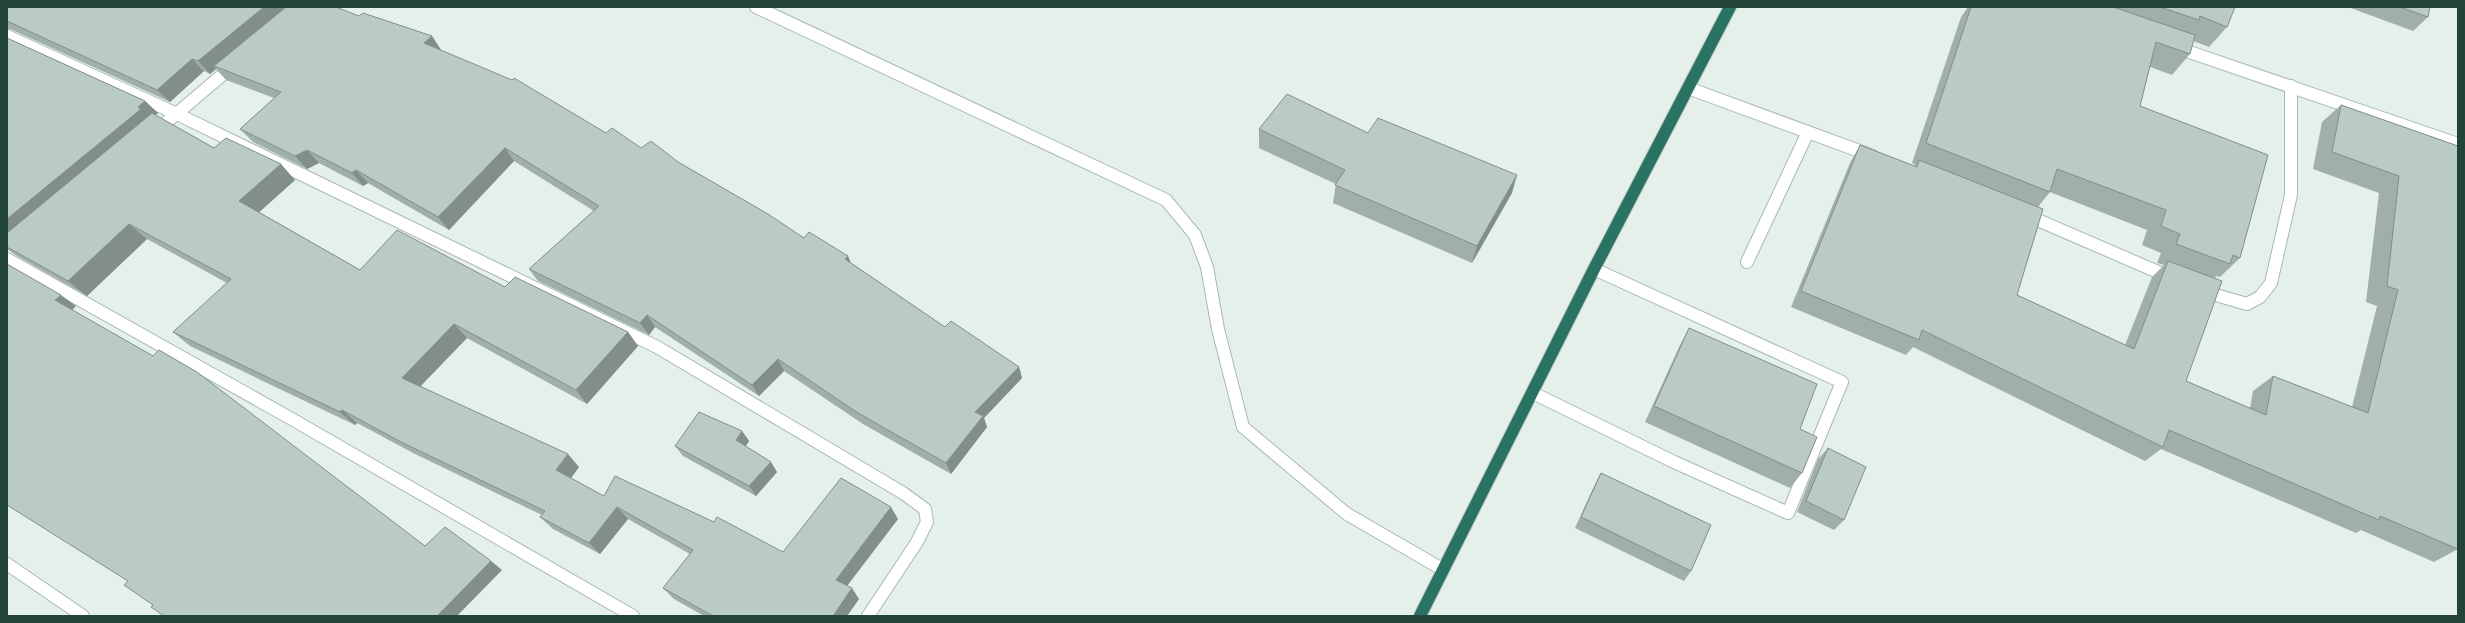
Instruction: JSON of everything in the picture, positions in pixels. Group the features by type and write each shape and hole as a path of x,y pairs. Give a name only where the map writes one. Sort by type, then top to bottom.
{"highway":[{"path":"1420,616 1594,269 1730,7"}],"street":[{"path":"756,7 1166,200 1195,235 1207,267 1218,329 1243,427 1347,514 1442,570"},
{"path":"7,36 177,114 657,347 914,501 925,509 927,522 917,542 868,616"},
{"path":"2164,43 2458,144"},
{"path":"146,139 242,58"},
{"path":"2013,210 2187,285 2247,304 2260,297 2271,283 2291,195 2291,86"},
{"path":"1688,88 1886,160"},
{"path":"1747,262 1808,132"},
{"path":"9,254 633,616"},
{"path":"1533,393 1674,462 1788,512 1842,382 1594,269"},
{"path":"7,564 83,616"}],"building":[{"path":"7,7 264,7 198,61 192,59 157,90 7,21"},
{"path":"286,7 336,7 359,16 363,13 432,36 424,43 512,80 514,78 606,133 612,128 641,148 651,141 678,162 768,214 804,238 809,232 848,256 845,259 945,327 951,321 1019,367 975,412 983,416 946,463 858,413 778,359 752,385 647,315 640,323 529,269 599,206 505,148 438,217 356,170 352,173 307,150 295,156 240,129 281,92 214,66"},
{"path":"1971,7 2113,7 2195,35 2190,54 2156,42 2140,106 2268,155 2240,258 2233,255 2230,264 2176,244 2180,234 2161,226 2166,210 2057,169 2050,192 1926,143"},
{"path":"2160,7 2235,7 2227,27 2200,16 2199,20"},
{"path":"2400,7 2430,7 2428,17"},
{"path":"7,38 145,101 138,107 141,109 7,219"},
{"path":"1287,94 1368,133 1378,118 1517,175 1477,246 1335,185 1345,170 1259,129"},
{"path":"2341,105 2458,146 2458,549 2380,516 2379,520 2169,430 2163,447 1922,330 1919,340 1801,291 1860,145 1917,167 1919,160 2043,209 2017,295 2134,349 2168,261 2222,281 2186,381 2266,415 2273,376 2368,413 2398,290 2387,286 2399,176 2332,152"},
{"path":"152,113 214,148 226,138 281,164 239,201 360,270 397,230 505,287 515,277 628,332 576,390 454,324 402,378 568,454 556,470 604,496 615,476 714,522 717,517 783,552 841,478 891,507 836,580 852,588 833,616 713,616 663,588 693,550 617,507 589,543 540,517 545,511 401,442 342,410 340,412 173,332 231,279 129,224 68,281 7,247 7,233"},
{"path":"7,264 61,295 55,300 153,356 159,350 197,372 425,546 445,527 491,561 437,616 164,616 151,607 153,605 124,585 128,581 7,505"},
{"path":"1689,328 1817,384 1800,429 1817,437 1802,473 1654,406"},
{"path":"699,412 742,431 736,440 771,462 749,486 675,446"},
{"path":"1828,448 1866,467 1844,520 1806,501"},
{"path":"1601,473 1711,525 1691,571 1581,517"}]}
